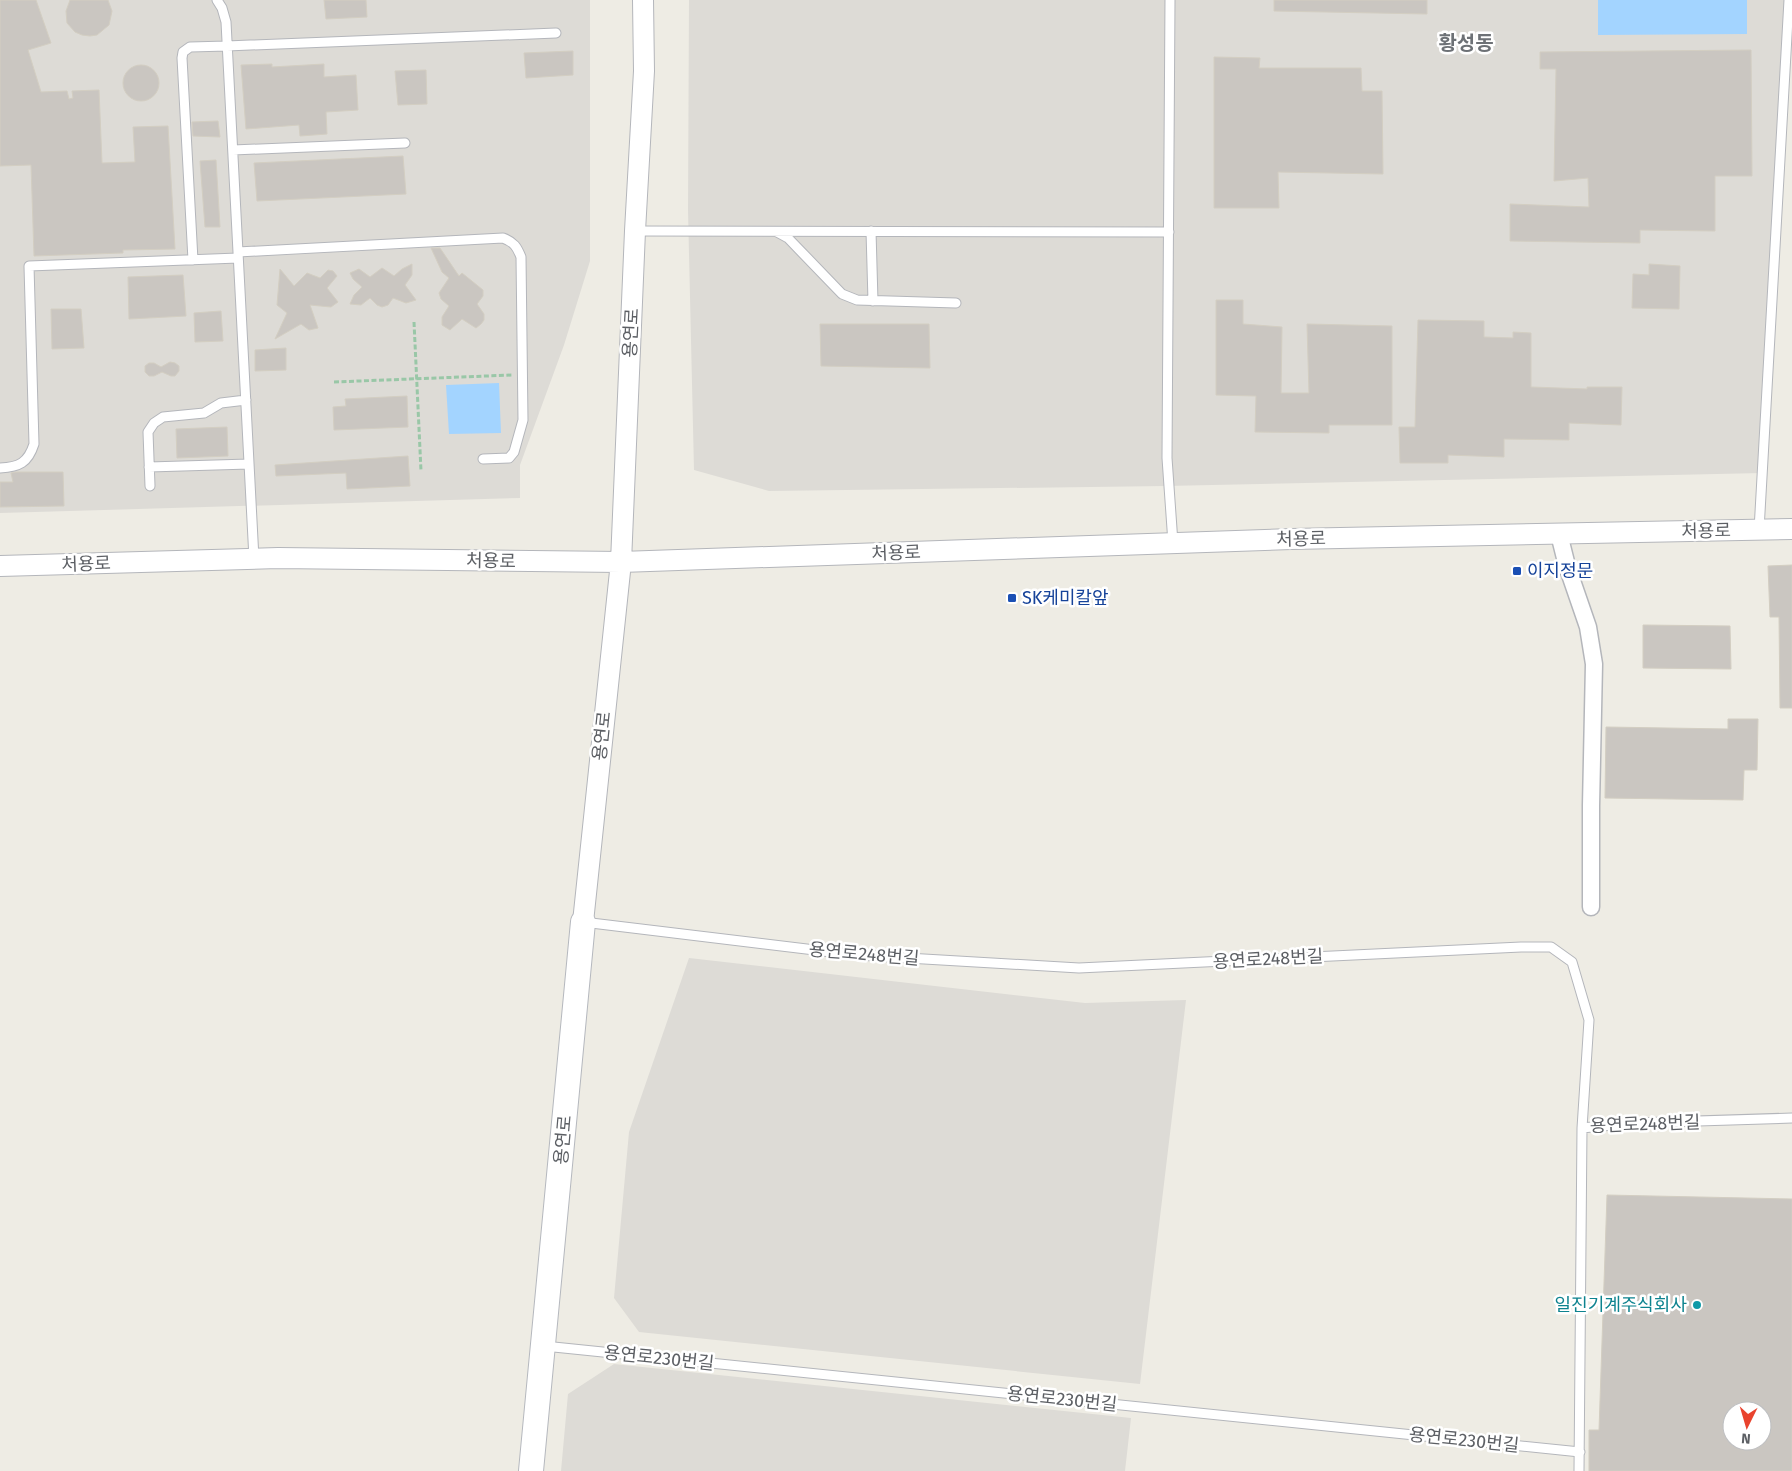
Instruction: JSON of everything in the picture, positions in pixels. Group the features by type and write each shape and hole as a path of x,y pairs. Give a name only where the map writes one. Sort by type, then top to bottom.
{"main road":[{"name":"용연로","path":"531,1471 583,922"}],"street":[{"name":"용연로","path":"583,922 621,562 635,231 644,72 643,0"},
{"name":"처용로","path":"0,566 254,559 621,562 1291,539 1792,529"},
{"path":"1559,534 1567,566 1588,627 1594,664 1590,806 1591,907"}],"lane":[{"path":"217,0 222,8 226,22 254,559"},
{"path":"1170,0 1167,458 1173,543"},
{"path":"1760,530 1788,0"},
{"path":"193,260 183,52 190,48 227,46 556,33"},
{"path":"233,150 405,143"},
{"path":"635,231 1169,232"},
{"path":"775,231 788,238 842,294 857,300 956,303"},
{"path":"871,231 873,301"},
{"path":"0,468 14,467 26,461 32,452 34,444 29,266 193,260 238,255 503,238 512,241 521,258 523,420 514,452 509,458 483,459"},
{"path":"150,486 148,432 154,423 163,417 204,413 221,403 246,400"},
{"path":"149,467 249,464"},
{"name":"용연로248번길","path":"583,922 856,955 1079,968 1551,947 1572,962 1588,1020 1582,1128 1633,1123 1792,1118"},
{"path":"1579,1471 1582,1128"},
{"name":"용연로230번길","path":"544,1346 1580,1452"}],"path":[{"path":"414,322 421,471"},
{"path":"334,382 522,374"}],"shaded area":[{"path":"0,0 590,0 590,261 564,345 520,465 520,498 0,513"},
{"path":"689,0 1787,0 1762,473 1165,486 769,491 694,470 688,210"},
{"path":"689,958 1085,1003 1186,1000 1140,1384 639,1332 614,1298 629,1132"},
{"path":"614,1364 1131,1418 1125,1471 561,1471 568,1394"}],"water":[{"path":"1598,0 1747,0 1747,34 1598,35"},
{"path":"499,383 501,433 449,434 446,385"}],"building":[{"path":"0,0 36,0 51,43 28,50 41,92 67,91 69,99 73,98 72,91 99,90 102,163 135,162 133,127 168,126 175,249 123,250 123,253 34,256 31,165 0,166"},
{"path":"70,0 108,0 112,11 109,25 97,35 82,35 75,32 67,23 66,11"},
{"path":"324,0 366,0 367,17 326,19"},
{"path":"1274,0 1427,0 1427,14 1274,11"},
{"path":"1751,50 1752,176 1715,176 1715,231 1640,230 1640,243 1510,241 1510,204 1589,207 1588,178 1554,181 1556,69 1540,69 1540,52"},
{"path":"573,51 573,75 526,78 524,53"},
{"path":"1214,57 1260,58 1259,68 1361,68 1362,91 1382,91 1383,174 1278,172 1279,208 1214,208"},
{"path":"272,64 272,67 324,64 324,77 356,75 358,110 326,112 327,134 300,136 299,125 246,129 241,65"},
{"path":"141,65 153,71 159,83 153,95 141,101 129,95 123,83 129,71"},
{"path":"426,70 427,104 398,105 395,71"},
{"path":"218,121 220,137 193,136 192,122"},
{"path":"403,156 406,194 257,201 254,163"},
{"path":"216,160 220,227 205,227 200,161"},
{"path":"431,248 440,248 459,276 462,273 483,290 483,296 477,304 484,314 484,320 476,328 462,319 450,330 442,325 442,317 449,306 441,299 439,293 449,278 442,272"},
{"path":"412,264 412,275 405,285 416,300 406,303 393,298 388,305 382,307 370,298 361,305 350,304 354,295 362,287 353,279 350,273 359,269 370,277 382,268 394,276"},
{"path":"1649,264 1680,266 1679,309 1632,308 1633,274 1649,275"},
{"path":"280,269 294,286 307,273 320,278 328,270 333,271 337,276 327,288 338,302 331,307 310,305 318,328 309,330 301,324 275,339 287,313 277,305"},
{"path":"183,275 186,316 129,319 128,277"},
{"path":"1216,300 1243,300 1243,324 1282,327 1281,393 1309,393 1307,324 1392,326 1392,425 1329,425 1329,433 1255,432 1256,396 1216,395"},
{"path":"51,309 81,309 84,348 52,349"},
{"path":"221,311 223,341 195,342 194,313"},
{"path":"1418,320 1484,321 1484,337 1513,338 1513,332 1531,333 1531,387 1587,389 1587,387 1622,387 1621,425 1569,423 1569,440 1504,439 1504,457 1448,455 1448,463 1400,463 1399,427 1415,427"},
{"path":"820,324 929,324 930,368 821,366"},
{"path":"286,348 286,370 255,371 255,350"},
{"path":"170,362 179,366 179,371 175,376 162,372 149,376 145,372 145,366 149,363 154,363 161,367"},
{"path":"407,396 408,427 334,430 333,407 346,406 345,399"},
{"path":"227,427 228,456 177,458 176,429"},
{"path":"408,456 410,486 347,489 346,473 276,476 275,465"},
{"path":"63,472 64,506 0,507 0,482 13,482 11,473"},
{"path":"1792,565 1792,708 1780,708 1779,617 1770,617 1768,566"},
{"path":"1643,625 1730,626 1731,669 1643,668"},
{"path":"1728,719 1758,719 1757,770 1744,770 1743,800 1605,798 1606,727 1728,729"},
{"name":"일진기계주식회사","path":"1607,1195 1792,1199 1792,1471 1589,1471 1589,1430 1599,1430"}],"place":[{"name":"이지정문","path":"1517,571"},
{"name":"SK케미칼앞","path":"1012,598"},
{"name":"일진기계주식회사","path":"1697,1305"}],"district":[{"name":"황성동","path":"1466,43"}]}
